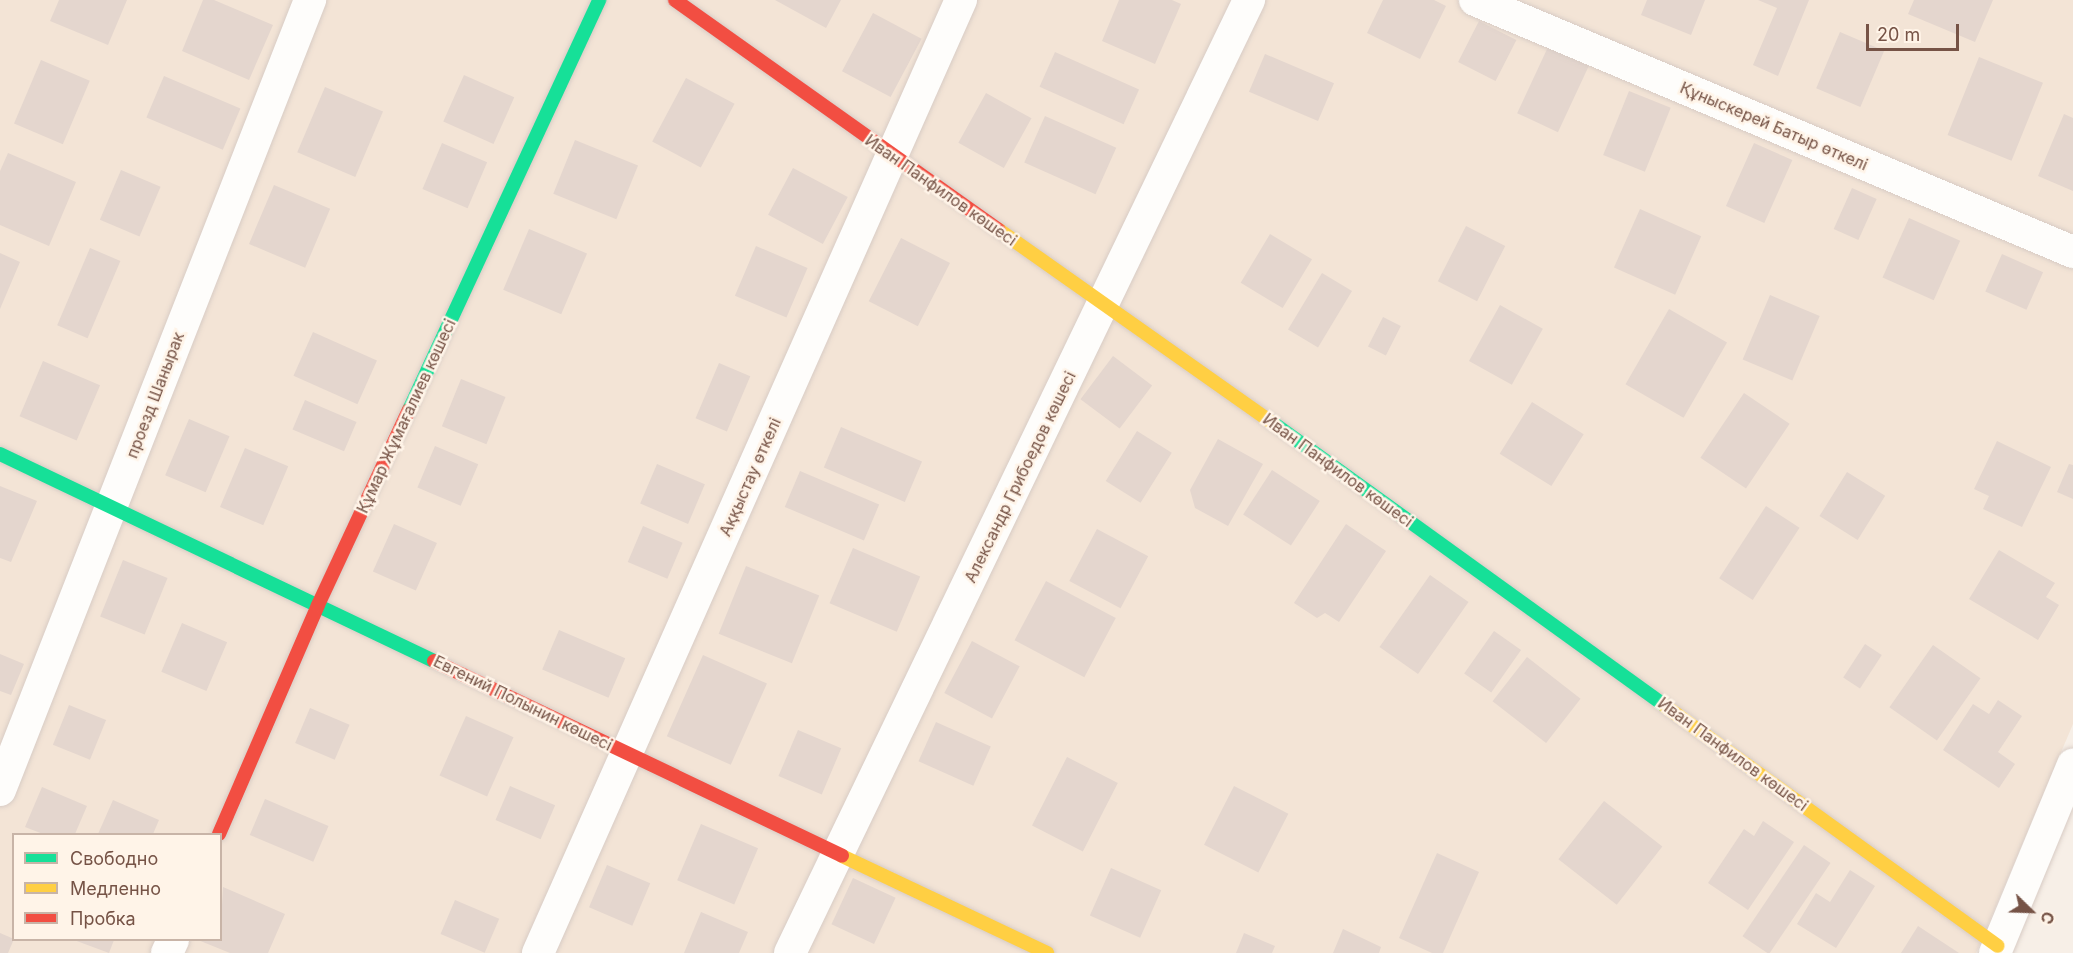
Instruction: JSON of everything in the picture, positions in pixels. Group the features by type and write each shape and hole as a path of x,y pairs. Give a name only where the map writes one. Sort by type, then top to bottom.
{"street":[{"name":"проезд Шанырак","path":"0,790 310,0"},
{"name":"Құмар Жұмағалиев көшесі","path":"219,833 318,605 599,0"},
{"name":"Иван Панфилов көшесі","path":"675,0 892,157 1104,302 1996,949"},
{"name":"Аққыстау өткелі","path":"538,953 961,0"},
{"name":"Александр Грибоедов көшесі","path":"790,953 1249,0"},
{"name":"Құныскерей Батыр өткелі","path":"1475,0 2073,252"},
{"name":"Евгений Полынин көшесі","path":"0,454 1047,953"},
{"path":"1996,949 2073,765"}],"shaded area":[{"path":"0,0 2073,0 2073,724 1976,953 0,953"}],"building":[{"path":"59,0 127,0 108,45 50,21"},
{"path":"203,0 214,0 273,25 249,80 182,51"},
{"path":"775,0 841,0 826,28"},
{"path":"1119,0 1172,0 1181,4 1155,64 1102,41"},
{"path":"1383,0 1434,0 1446,6 1420,59 1367,33"},
{"path":"1647,0 1705,0 1691,35 1641,15"},
{"path":"1758,0 1809,0 1778,76 1753,65 1777,8"},
{"path":"1914,0 1993,0 1975,42 1908,14"},
{"path":"873,13 922,39 891,97 842,71"},
{"path":"1479,21 1516,40 1496,81 1458,62"},
{"path":"1840,32 1884,51 1860,107 1816,88"},
{"path":"1548,47 1589,66 1558,132 1517,113"},
{"path":"1055,52 1139,89 1124,124 1040,87"},
{"path":"1265,54 1334,83 1318,121 1249,92"},
{"path":"1979,57 2043,83 2012,161 1948,135"},
{"path":"41,60 90,81 63,144 14,124"},
{"path":"464,75 514,97 494,144 443,122"},
{"path":"164,76 240,108 223,150 146,117"},
{"path":"686,78 735,104 701,167 652,142"},
{"path":"325,87 383,112 355,177 297,152"},
{"path":"1629,91 1671,108 1645,172 1603,155"},
{"path":"986,93 1031,118 1004,168 958,143"},
{"path":"2064,114 2073,118 2073,191 2038,176"},
{"path":"1045,116 1116,148 1096,194 1024,163"},
{"path":"575,140 638,165 616,219 553,194"},
{"path":"442,143 487,162 468,208 422,189"},
{"path":"1754,143 1792,160 1764,223 1726,206"},
{"path":"8,153 76,182 49,246 0,225 0,171"},
{"path":"793,168 848,197 823,244 768,215"},
{"path":"121,170 161,187 139,237 100,220"},
{"path":"274,185 330,209 305,268 249,244"},
{"path":"1852,188 1877,199 1858,240 1834,229"},
{"path":"1640,209 1701,236 1675,295 1614,267"},
{"path":"1909,218 1960,241 1934,300 1883,277"},
{"path":"1466,226 1505,246 1477,301 1438,281"},
{"path":"529,229 587,254 561,314 503,290"},
{"path":"1270,234 1312,259 1283,308 1241,283"},
{"path":"901,238 950,263 918,326 869,301"},
{"path":"756,246 808,268 786,318 735,296"},
{"path":"90,248 120,261 88,338 57,325"},
{"path":"0,253 20,262 0,309"},
{"path":"2002,254 2043,272 2026,310 1985,291"},
{"path":"1322,273 1352,291 1318,348 1288,330"},
{"path":"1770,295 1820,316 1792,381 1743,359"},
{"path":"1500,305 1543,329 1512,385 1469,361"},
{"path":"1669,309 1727,342 1684,418 1626,384"},
{"path":"1383,317 1401,326 1386,355 1368,346"},
{"path":"313,332 377,360 357,404 293,376"},
{"path":"1113,356 1152,385 1120,429 1081,399"},
{"path":"43,361 100,385 77,440 20,416"},
{"path":"719,363 750,376 727,432 696,418"},
{"path":"461,379 506,397 486,444 442,426"},
{"path":"1744,393 1790,424 1746,488 1700,458"},
{"path":"305,400 357,422 344,451 292,429"},
{"path":"1532,402 1584,434 1551,486 1500,454"},
{"path":"189,419 230,436 206,492 165,475"},
{"path":"841,427 922,461 905,502 824,468"},
{"path":"1137,431 1172,453 1141,503 1106,481"},
{"path":"1218,439 1263,464 1228,526 1195,508 1190,490"},
{"path":"1997,441 2051,467 2022,527 1983,509 1989,496 1974,489"},
{"path":"435,446 478,464 461,506 417,487"},
{"path":"245,448 288,466 263,525 220,507"},
{"path":"657,464 705,484 688,524 640,504"},
{"path":"2069,464 2073,465 2073,499 2057,492"},
{"path":"1272,470 1320,501 1291,545 1243,514"},
{"path":"800,471 879,505 864,541 785,507"},
{"path":"1847,472 1885,496 1858,540 1819,516"},
{"path":"0,486 37,501 11,562 0,558"},
{"path":"1766,506 1800,528 1753,600 1719,578"},
{"path":"394,524 437,543 416,591 373,572"},
{"path":"1346,524 1386,551 1339,622 1325,613 1317,618 1294,603"},
{"path":"643,526 683,543 667,579 628,562"},
{"path":"1097,529 1148,556 1121,608 1069,581"},
{"path":"853,548 920,577 897,632 830,603"},
{"path":"1999,550 2055,583 2046,597 2059,605 2038,640 1969,599"},
{"path":"123,560 168,578 145,635 100,617"},
{"path":"746,566 819,596 792,663 719,634"},
{"path":"1430,575 1469,602 1418,674 1380,647"},
{"path":"1046,581 1116,618 1084,677 1015,640"},
{"path":"182,623 227,642 206,691 161,672"},
{"path":"559,630 625,658 608,698 542,670"},
{"path":"1494,631 1521,650 1491,693 1464,674"},
{"path":"972,641 1020,666 992,718 944,693"},
{"path":"1865,644 1882,655 1860,688 1843,678"},
{"path":"1933,645 1981,678 1937,741 1889,707"},
{"path":"0,654 24,664 11,695 0,691"},
{"path":"703,655 767,683 731,765 667,736"},
{"path":"1527,657 1581,699 1546,743 1493,701"},
{"path":"1998,700 2022,716 1998,752 2015,764 1999,788 1943,750 1973,704 1989,714"},
{"path":"69,705 106,720 90,760 53,745"},
{"path":"310,708 350,725 335,760 295,743"},
{"path":"466,716 514,737 487,797 440,775"},
{"path":"936,722 991,746 973,786 919,761"},
{"path":"798,730 841,748 822,794 778,776"},
{"path":"1067,757 1118,783 1083,851 1032,826"},
{"path":"510,786 555,805 541,839 496,820"},
{"path":"1234,786 1288,814 1258,872 1204,845"},
{"path":"42,787 87,806 75,833 40,833 25,827"},
{"path":"265,799 329,826 313,862 250,835"},
{"path":"113,800 159,820 153,833 98,833"},
{"path":"1604,801 1662,847 1617,905 1558,859"},
{"path":"1763,821 1794,842 1748,910 1708,883 1744,829 1754,836"},
{"path":"701,824 758,848 734,904 677,880"},
{"path":"1804,845 1831,863 1770,953 1742,936"},
{"path":"1437,853 1479,872 1443,953 1432,953 1399,938"},
{"path":"607,865 650,883 632,926 589,907"},
{"path":"1111,868 1161,890 1140,938 1090,916"},
{"path":"1850,870 1875,886 1836,948 1797,924 1816,893 1830,902"},
{"path":"853,878 896,898 874,944 831,924"},
{"path":"223,887 285,914 268,953 230,953 200,941 222,941"},
{"path":"455,900 499,919 485,953 441,934"},
{"path":"701,912 748,932 739,953 684,953"},
{"path":"1918,926 1959,953 1901,953"},
{"path":"1343,929 1381,947 1379,953 1333,953"},
{"path":"0,933 12,938 13,941 8,953 0,953"},
{"path":"1244,933 1275,946 1272,953 1236,953"},
{"path":"77,941 114,941 109,953"}],"traffic: fast":[{"path":"409,410 599,0"},
{"path":"1273,423 1665,706"},
{"path":"0,454 434,661"}],"traffic: slow":[{"path":"999,230 1273,423"},
{"path":"1665,706 1998,946"},
{"path":"842,856 1047,953"}],"traffic: jam":[{"path":"675,0 999,230"},
{"path":"219,833 318,605 409,410"},
{"path":"434,661 842,856"}]}
